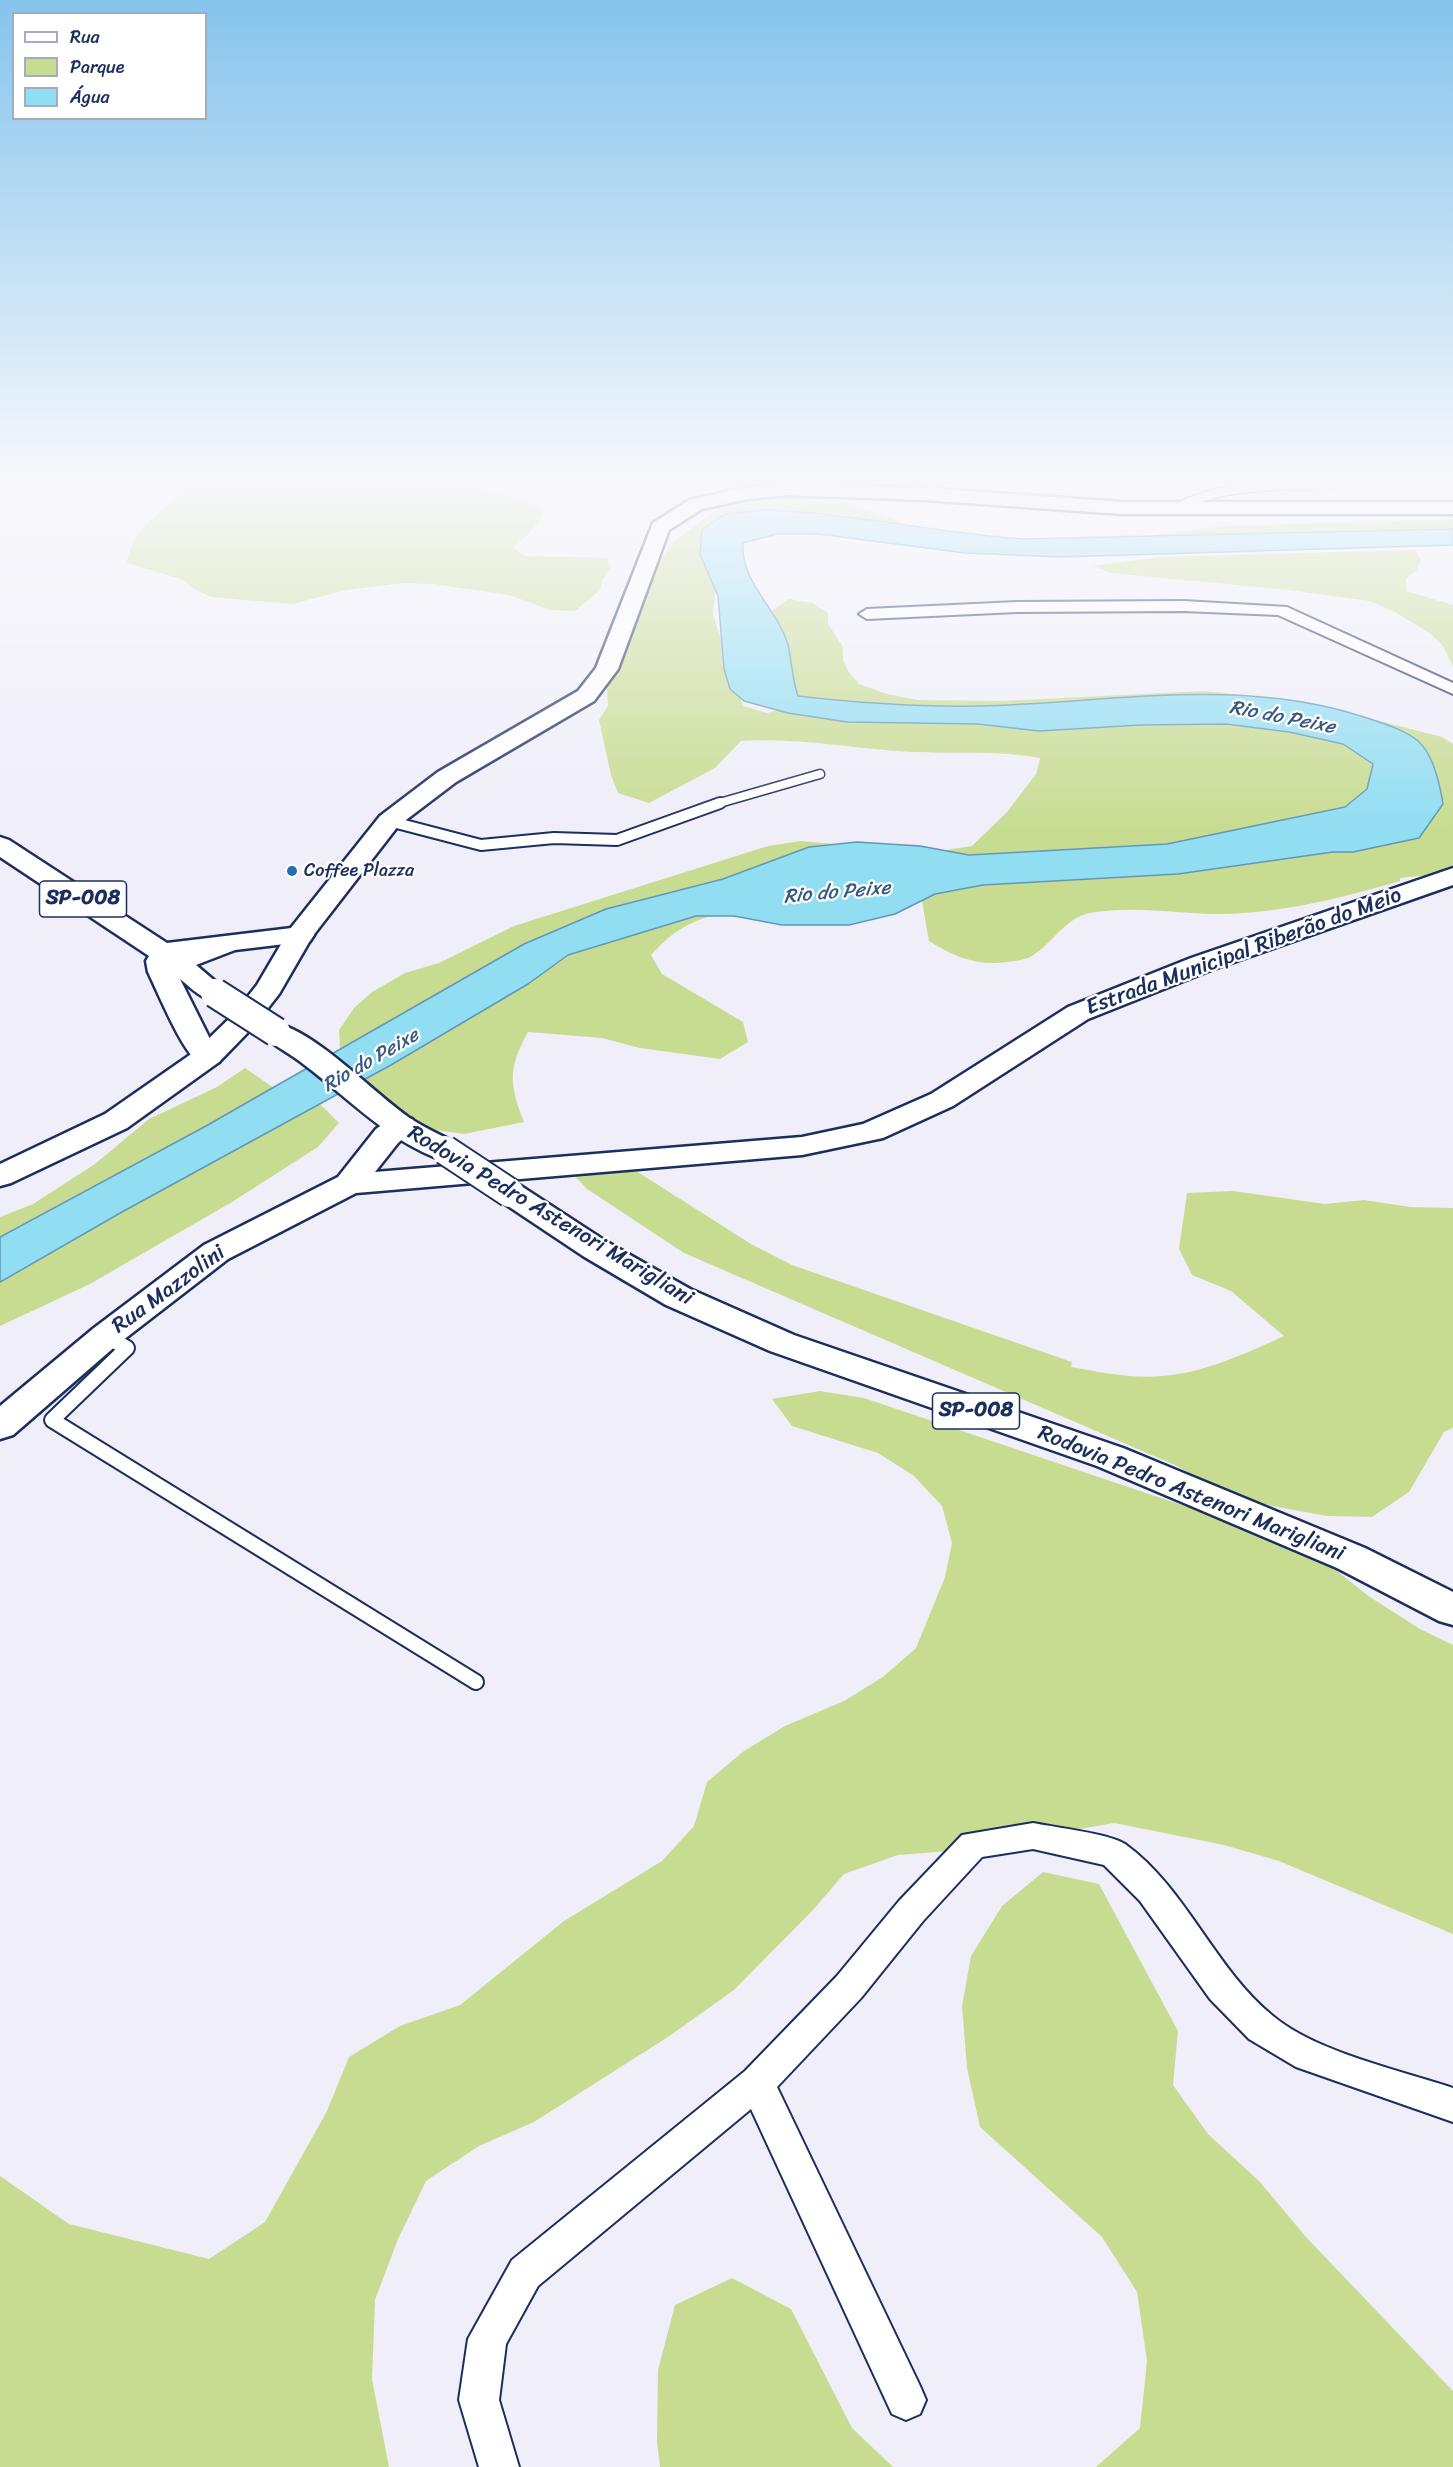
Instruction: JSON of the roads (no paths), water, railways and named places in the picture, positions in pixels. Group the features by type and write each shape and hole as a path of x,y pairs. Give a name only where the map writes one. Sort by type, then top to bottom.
{"street":[{"path":"0,1176 116,1121 208,1056 244,1020 269,988 300,935 389,821 447,777 586,696 607,669 633,599"},
{"path":"867,614 1017,607 1184,606 1281,610 1453,689"},
{"name":"Rodovia Pedro Astenori Marigliani","path":"0,845 173,960 215,993 308,1053 393,1120 445,1150 595,1249 678,1298 782,1343 1110,1457 1351,1558 1453,1610"},
{"name":"Estrada Municipal Riberão do Meio","path":"349,1184 802,1146 873,1131 942,1100 1078,1013 1201,964 1453,876"},
{"path":"208,1056 196,1041 162,972 160,961 173,960 250,938 300,935"},
{"name":"Rua Mazzolini","path":"0,1426 106,1336 216,1252 349,1184 387,1136 393,1120"},
{"path":"499,2467 479,2400 484,2359 487,2339 525,2273 757,2083 849,1987 911,1911 973,1845 1033,1836 1113,1853 1152,1891 1222,1988 1261,2028 1308,2056 1453,2105"},
{"path":"757,2083 906,2400"}],"lane":[{"path":"389,821 481,845 554,838 617,840 730,799 820,774"},
{"path":"106,1336 127,1348 52,1420 476,1682"}],"water":[{"name":"Rio do Peixe","path":"718,599 763,599 788,645 798,696 888,704 979,706 1125,697 1221,695 1269,698 1317,705 1385,724 1418,741 1432,762 1443,804 1419,838 1353,852 1333,852 1178,874 983,885 935,894 895,914 849,925 782,925 734,916 696,916 568,955 528,984 391,1065 122,1212 0,1282 0,1237 206,1126 524,944 606,909 723,879 809,847 857,842 920,846 969,855 1167,844 1345,807 1367,789 1373,764 1343,744 1289,732 1226,724 1141,725 1039,731 978,724 847,722 788,713 744,701 730,689 724,669"}],"place":[{"name":"Coffee Plazza","path":"292,871"}]}
